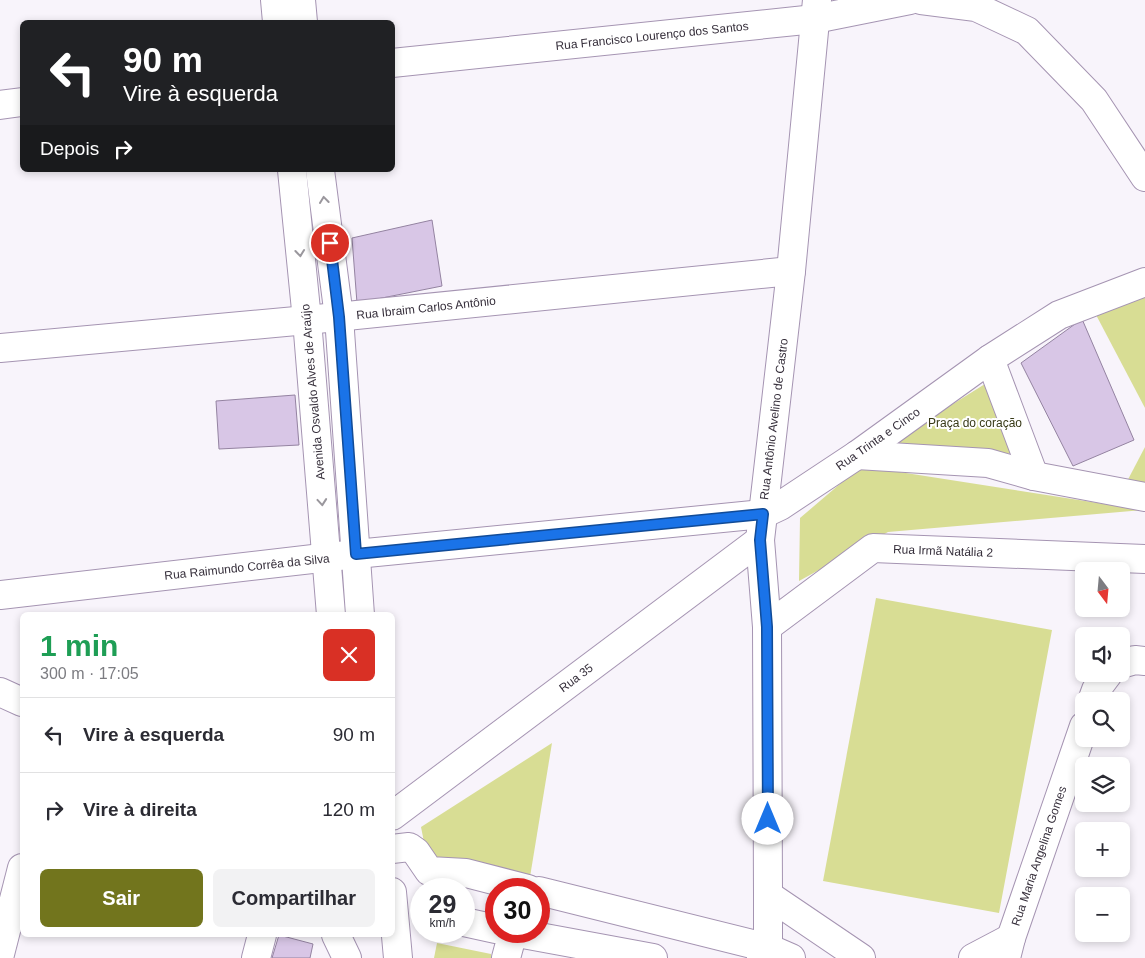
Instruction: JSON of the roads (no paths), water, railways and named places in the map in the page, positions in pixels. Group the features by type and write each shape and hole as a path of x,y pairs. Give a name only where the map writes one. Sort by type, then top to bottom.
{"street":[{"path":"275,0 277,20"},
{"path":"302,0 303,20"},
{"name":"Rua Francisco Lourenço dos Santos","path":"395,63 910,0"},
{"path":"921,0 976,7 1027,30 1094,100 1145,177"},
{"name":"Rua Antônio Avelino de Castro","path":"773,955 768,896 767,627 762,527 791,271 816,10"},
{"path":"0,104 20,102"},
{"name":"Avenida Osvaldo Alves de Araújo","path":"292,172 307,320 331,612"},
{"path":"320,172 339,317 360,612"},
{"name":"Rua Ibraim Carlos Antônio","path":"0,348 339,317 791,271"},
{"name":"Rua Trinta e Cinco","path":"762,527 780,506 857,455 990,359 1059,315 1145,282"},
{"path":"990,359 1034,476"},
{"path":"857,455 988,463 1034,476 1134,495"},
{"name":"Rua Raimundo Corrêa da Silva","path":"0,594 356,554 762,527"},
{"name":"Rua 35","path":"395,814 762,527"},
{"name":"Rua Irmã Natália 2","path":"767,627 873,548 1145,559"},
{"path":"1130,662 1145,661"},
{"path":"0,692 20,701"},
{"name":"Rua Maria Angelina Gomes","path":"1008,948 1077,747"},
{"path":"395,849 409,847 416,852 431,878"},
{"path":"442,878 466,873 485,878"},
{"path":"0,954 20,876"},
{"path":"550,894 773,955"},
{"path":"768,896 862,958"},
{"path":"395,925 398,958"},
{"path":"256,958 261,937"},
{"path":"337,937 347,958"},
{"path":"542,943 653,958"},
{"path":"973,958 1008,948"}],"park label":[{"name":"Praça do coração","path":"975,423"}]}
